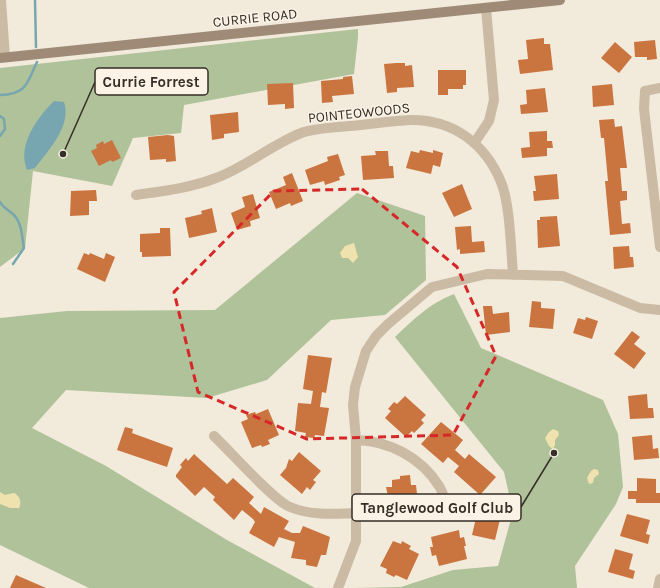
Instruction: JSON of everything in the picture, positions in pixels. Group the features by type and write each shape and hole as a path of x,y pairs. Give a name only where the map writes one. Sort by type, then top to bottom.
{"street":[{"path":"1,0 2,58"},
{"name":"CURRIE ROAD","path":"2,58 560,0"},
{"path":"475,142 489,120 494,100 486,8"},
{"path":"660,88 645,91 644,109 660,247"},
{"name":"POINTEOWOODS","path":"136,195 190,186 215,179 234,171 304,132 410,120 424,121 454,130 475,142 487,156 502,184 506,205 513,275"},
{"path":"338,588 356,541 356,440 353,405 355,387 366,350 376,336 432,287 487,274 563,276 640,308 660,310"},
{"path":"214,436 273,494 289,507 310,513 356,513"},
{"path":"356,440 384,443 408,455 425,468 440,486 447,506"},
{"path":"658,588 660,579"}],"highlighted area":[{"path":"362,189 457,267 496,356 453,435 307,439 198,392 174,292 274,191"}],"green space":[{"path":"358,29 354,74 184,105 181,133 133,138 112,186 33,171 25,248 0,267 0,68"},
{"path":"357,193 425,216 426,280 385,315 331,320 267,380 207,398 66,390 32,428 106,466 227,540 315,588 89,588 0,545 0,318 67,311 215,310"},
{"path":"454,294 481,348 603,400 618,434 623,487 616,504 575,566 577,588 354,588 401,587 453,570 498,566 513,512 504,472 395,337 430,307"}],"sand":[{"path":"354,243 358,257 353,263 348,258 342,258 340,253 345,246"},
{"path":"553,429 558,431 559,435 555,440 553,449 549,446 545,438"},
{"path":"594,469 598,470 599,474 594,478 593,483 589,484 587,478"},
{"path":"0,492 5,495 16,494 20,501 19,508 10,508 0,504"}],"water":[{"path":"54,101 64,102 66,111 62,128 58,137 35,168 27,170 25,151 30,132 41,115"}],"building":[{"path":"544,38 544,44 550,44 553,70 520,74 518,60 528,59 526,40"},
{"path":"655,40 657,59 647,60 647,57 635,57 634,42"},
{"path":"615,42 632,57 619,73 601,58"},
{"path":"405,63 405,66 412,65 414,87 397,88 397,92 387,93 384,64"},
{"path":"438,70 466,70 466,85 463,85 463,89 448,89 448,95 438,95"},
{"path":"352,76 354,94 332,96 333,102 322,103 321,81 343,79 343,77"},
{"path":"293,83 294,108 285,109 285,104 268,105 267,84"},
{"path":"612,84 614,105 593,107 592,86"},
{"path":"545,88 548,112 521,114 520,105 527,104 526,90"},
{"path":"238,112 239,132 224,134 224,138 212,140 210,115"},
{"path":"614,119 615,127 622,126 627,168 620,168 622,191 627,191 627,200 620,201 622,224 630,223 631,233 610,235 605,181 608,181 604,138 601,138 599,120"},
{"path":"547,131 547,141 552,141 553,148 547,148 547,156 522,158 521,148 530,147 529,132"},
{"path":"168,135 174,136 176,161 166,162 166,159 150,160 148,137"},
{"path":"112,140 121,158 112,162 111,160 99,166 91,151 97,148 96,145 103,141 104,144"},
{"path":"420,150 433,153 433,150 443,153 440,167 433,165 431,174 406,168 411,151 419,153"},
{"path":"375,151 388,151 389,166 393,166 394,178 363,180 361,156 376,155"},
{"path":"338,154 345,175 339,177 340,180 325,185 324,181 310,185 305,170 328,161 327,157"},
{"path":"292,173 303,201 291,206 290,203 276,209 269,192 286,185 283,177"},
{"path":"557,174 559,199 534,201 533,191 536,191 534,176"},
{"path":"462,184 472,209 454,217 442,193"},
{"path":"96,190 97,201 89,201 89,215 70,216 71,191"},
{"path":"253,194 260,218 250,221 251,226 237,230 231,213 245,207 242,197"},
{"path":"212,208 217,232 189,238 185,218 202,214 201,211"},
{"path":"557,216 560,246 538,248 537,220 540,220 540,217"},
{"path":"471,226 472,242 484,241 485,252 460,254 460,249 457,250 455,227"},
{"path":"160,228 170,228 171,256 142,257 142,252 140,252 140,234 160,233"},
{"path":"629,246 630,257 633,257 634,267 614,269 613,247"},
{"path":"84,253 89,255 90,253 104,259 106,253 115,257 105,282 77,269"},
{"path":"532,301 541,302 541,308 555,309 553,329 529,327"},
{"path":"483,306 492,306 493,314 509,312 510,332 486,335"},
{"path":"586,317 598,321 592,339 573,333 578,318 585,320"},
{"path":"632,331 640,337 634,344 646,353 634,369 614,354"},
{"path":"308,355 332,358 326,393 322,392 320,407 329,408 324,436 315,435 314,438 305,437 306,433 295,431 298,403 311,404 313,391 303,389"},
{"path":"647,394 648,408 653,408 654,418 630,419 628,396"},
{"path":"405,396 426,415 421,420 424,423 414,433 412,431 406,437 385,418 391,411 388,409 394,402 397,404"},
{"path":"268,409 279,435 268,440 270,444 252,448 241,422 248,419 246,415 255,412 256,414"},
{"path":"441,422 463,440 455,450 465,459 469,454 496,477 480,495 454,472 459,466 448,457 443,463 421,444"},
{"path":"125,427 133,429 132,433 173,448 167,467 117,450"},
{"path":"652,435 653,449 658,448 659,458 634,460 632,437"},
{"path":"299,452 321,471 313,480 316,482 310,490 307,487 302,494 280,475 286,468 289,459 292,461"},
{"path":"194,454 227,484 233,478 254,497 249,503 261,514 264,507 289,521 284,529 292,533 300,533 303,526 330,537 326,555 321,555 317,567 306,565 306,560 291,558 295,542 279,537 274,547 249,533 255,522 253,519 242,510 234,520 213,500 215,497 204,487 195,496 176,477 182,467 180,465 186,458 188,461"},
{"path":"410,475 411,485 416,485 417,494 414,494 414,501 397,502 397,506 390,506 386,487 392,487 392,480 400,479 400,476"},
{"path":"637,478 656,479 656,493 660,493 660,503 636,503 636,499 628,499 628,491 637,491"},
{"path":"480,501 503,507 495,540 472,535"},
{"path":"627,514 650,520 646,534 650,535 648,544 620,536"},
{"path":"459,530 460,538 464,537 466,546 464,546 467,559 439,566 436,555 432,556 430,547 433,547 431,537"},
{"path":"393,541 401,544 402,541 411,546 409,549 419,554 407,580 396,575 394,577 386,573 387,569 380,566"},
{"path":"615,549 633,554 629,569 635,571 633,579 608,572"},
{"path":"16,575 46,588 10,588"}],"waterway":[{"path":"35,0 36,47"},
{"path":"0,95 16,92 25,86 37,62"},
{"path":"0,116 4,119 5,129 0,136"},
{"path":"0,202 17,218 21,231 24,248 13,264"}],"place":[{"name":"Currie Forrest","path":"63,154"},
{"name":"Tanglewood Golf Club","path":"554,453"}]}
